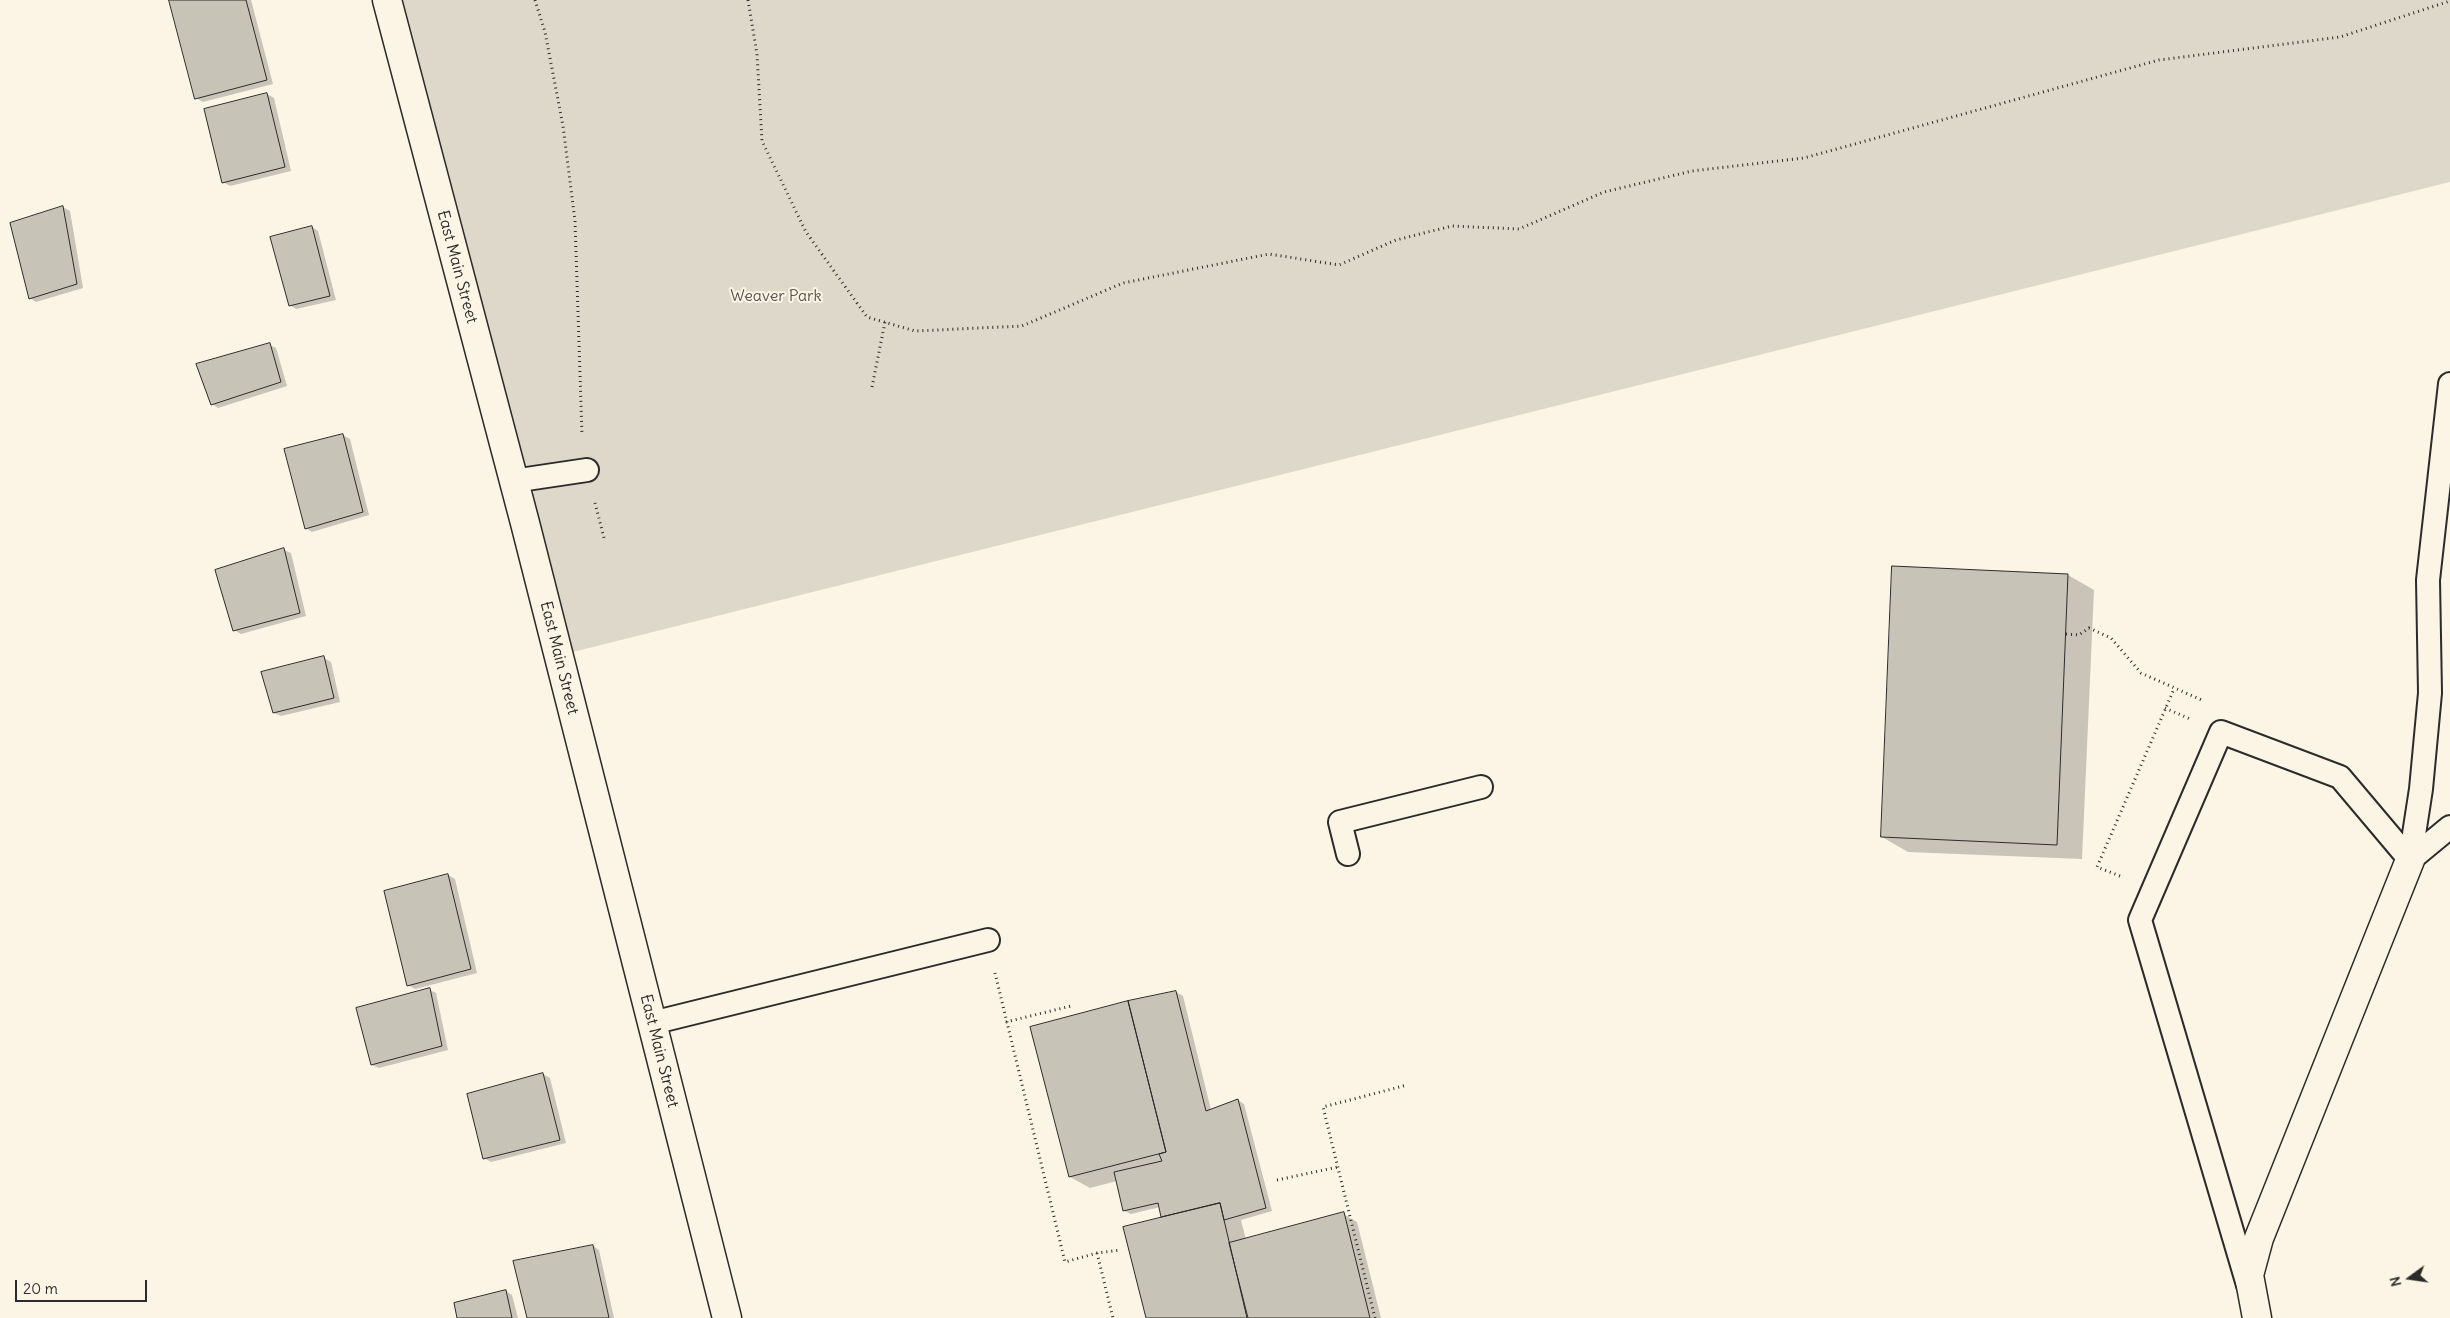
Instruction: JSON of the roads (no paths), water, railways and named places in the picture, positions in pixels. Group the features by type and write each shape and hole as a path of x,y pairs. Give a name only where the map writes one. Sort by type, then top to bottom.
{"main road":[{"name":"East Main Street","path":"388,0 514,481 727,1318"},
{"path":"2255,1310 2249,1275 2259,1238 2410,860"}],"lane":[{"path":"2410,860 2421,789 2430,693 2428,580 2450,384"},
{"path":"514,481 587,470"},
{"path":"2255,1310 2140,920 2221,732 2340,777 2410,860"},
{"path":"1348,854 1340,822 1481,787"},
{"path":"2410,860 2450,827"},
{"path":"652,1023 988,940"}],"park label":[{"name":"Weaver Park","path":"776,296"}]}
